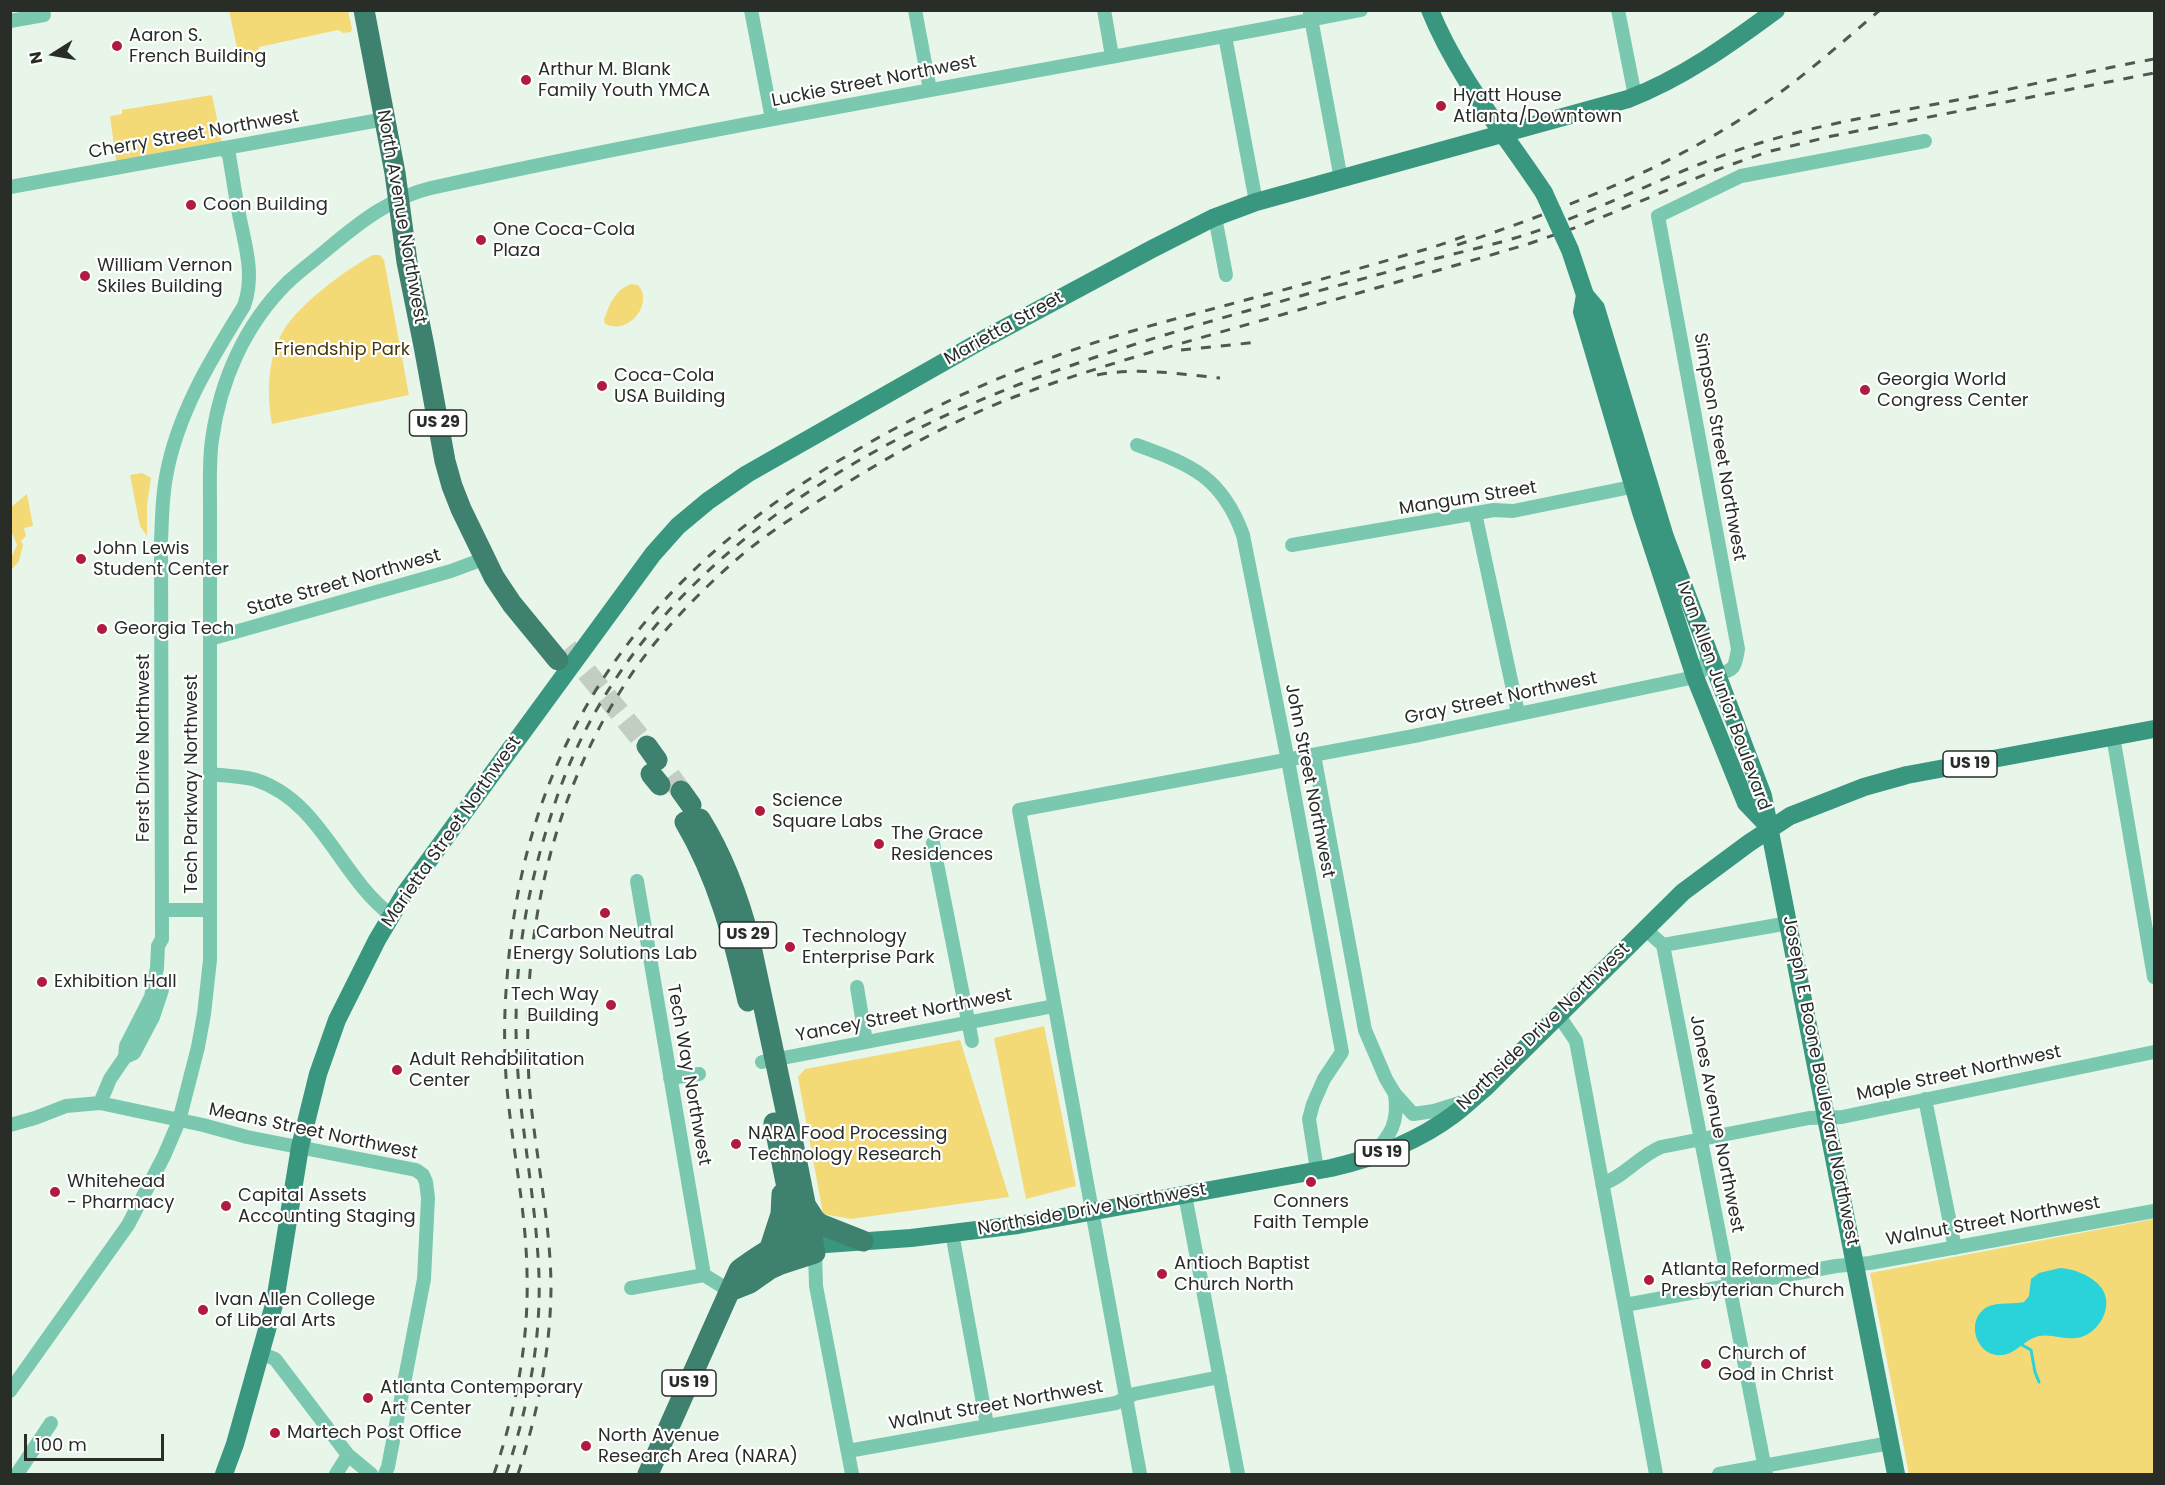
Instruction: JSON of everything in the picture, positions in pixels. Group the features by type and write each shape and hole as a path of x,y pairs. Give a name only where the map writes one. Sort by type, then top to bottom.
{"highway":[{"name":"North Avenue Northwest","path":"364,10 395,173 406,262 423,336 445,461 461,509 494,577 513,604 569,654"},
{"name":"US 29","path":"667,784 724,867 743,916 784,1169 810,1247"},
{"name":"US 29","path":"768,1061 805,1204 810,1247"},
{"path":"770,1248 780,1214 784,1169"},
{"name":"US 29","path":"805,1204 820,1224 863,1241"},
{"name":"Northside Drive Northwest","path":"648,1474 739,1270 770,1248 810,1247"},
{"name":"Northside Drive Northwest","path":"730,1291 750,1283 810,1247"}],"main road":[{"name":"Ivan Allen Junior Boulevard","path":"1430,10 1437,28 1471,86 1544,193 1567,243 1585,295 1596,308 1669,602 1695,677 1746,803 1771,829"},
{"path":"1504,134 1635,96 1698,63 1742,36 1776,10"},
{"name":"Marietta Street","path":"569,654 678,526 727,487 986,338 1215,217 1256,202 1504,134"},
{"name":"Ivan Allen Junior Boulevard","path":"1641,485 1665,537 1718,673 1763,796 1771,829"},
{"name":"Marietta Street Northwest","path":"224,1474 235,1444 275,1301 300,1147 329,1039 391,915 569,654"},
{"name":"Northside Drive Northwest","path":"810,1247 1018,1225 1317,1170 1371,1157 1409,1142 1455,1114 1485,1088 1645,929 1698,880 1790,816 1864,787 1907,775 2154,729"},
{"name":"Joseph E. Boone Boulevard Northwest","path":"1771,829 1896,1474"}],"street":[{"path":"751,10 772,119"},
{"path":"915,10 930,90"},
{"path":"1104,10 1112,56"},
{"name":"Luckie Street Northwest","path":"397,199 411,193 529,166 1225,36 1311,15 1361,10"},
{"path":"1618,10 1635,96"},
{"path":"10,21 44,15"},
{"path":"1311,15 1341,179"},
{"path":"1225,36 1256,202"},
{"name":"Cherry Street Northwest","path":"10,187 385,119"},
{"name":"Simpson Street Northwest","path":"1718,673 1728,672 1735,665 1738,649 1658,216 1741,176 1925,141"},
{"name":"Ferst Drive Northwest","path":"100,1103 110,1079 125,1057 126,1046 151,997 157,968 158,946 162,939 162,528 165,478 171,452 184,416 203,374 244,306 250,281 246,242 229,155 223,148"},
{"name":"Tech Parkway Northwest","path":"10,1391 129,1225 179,1121 198,1047 210,960 211,441 229,374 253,324 287,283 347,233 397,199"},
{"path":"1215,217 1226,275"},
{"name":"John Street Northwest","path":"1137,445 1172,458 1194,470 1224,495 1243,535 1342,1052 1324,1079 1309,1119 1317,1170"},
{"name":"Mangum Street","path":"1292,545 1494,510 1514,512 1641,485"},
{"path":"1475,513 1518,713"},
{"name":"State Street Northwest","path":"210,639 440,574 486,558"},
{"path":"1695,677 1703,670 1707,661 1704,639"},
{"name":"Gray Street Northwest","path":"1054,1006 1018,810 1414,736 1695,677"},
{"path":"2114,736 2154,977"},
{"path":"1314,754 1365,1030 1386,1079 1395,1094 1413,1114 1419,1115 1470,1100"},
{"path":"210,774 257,781 278,790 295,802 311,819 375,902 391,915"},
{"path":"933,843 972,1041"},
{"name":"Tech Way Northwest","path":"637,881 704,1275"},
{"path":"162,910 210,910"},
{"path":"1645,929 1663,945 1789,923"},
{"name":"Jones Avenue Northwest","path":"1663,945 1765,1470"},
{"path":"856,987 866,1042"},
{"path":"1054,1006 1140,1474"},
{"name":"Yancey Street Northwest","path":"768,1061 1054,1006"},
{"path":"1559,1016 1576,1041 1656,1474"},
{"name":"Maple Street Northwest","path":"1602,1184 1610,1181 1647,1153 1661,1147 1809,1118 1842,1116 2154,1052"},
{"path":"670,1078 699,1074"},
{"path":"1371,1157 1393,1128 1396,1117 1395,1094"},
{"path":"1925,1099 1955,1248"},
{"path":"10,1125 66,1106 100,1103"},
{"name":"Means Street Northwest","path":"100,1103 247,1137 416,1170 423,1175 428,1198 421,1305 385,1474"},
{"path":"1185,1195 1238,1474"},
{"name":"Walnut Street Northwest","path":"1625,1305 2154,1211"},
{"path":"952,1233 987,1425"},
{"path":"810,1247 852,1474"},
{"path":"631,1288 704,1275 730,1291"},
{"path":"260,1353 275,1359 348,1455 371,1474"},
{"name":"Walnut Street Northwest","path":"848,1451 1106,1404 1134,1394 1220,1377"},
{"path":"17,1474 51,1423"},
{"path":"1719,1474 1765,1470 1890,1443"},
{"path":"336,1474 348,1455"}],"green space":[{"path":"229,11 348,11 352,29 351,32 343,33 338,30 259,47 257,57 240,61"},
{"path":"212,95 223,148 117,168 110,116 122,114 122,110"},
{"name":"Friendship Park","path":"373,255 380,255 384,260 409,395 272,424 269,402 270,369 280,337 296,314 308,302 348,270"},
{"path":"631,284 638,285 642,292 643,300 637,315 623,325 605,324 604,320 613,299"},
{"path":"142,473 151,478 147,505 147,536 140,526 130,475"},
{"path":"27,494 33,526 24,528 26,536 21,541 23,545 19,561 11,570 11,558 17,545 11,530 11,507"},
{"path":"1044,1026 1076,1186 1026,1199 994,1038"},
{"path":"960,1040 1009,1197 851,1219 823,1214 798,1077 805,1069"},
{"path":"2154,1219 2154,1474 1909,1474 1870,1273"}],"water":[{"path":"2060,1268 2085,1275 2094,1280 2103,1290 2106,1297 2105,1311 2094,1330 2076,1338 2039,1336 2002,1355 1994,1355 1986,1351 1977,1339 1975,1331 1978,1315 1984,1309 1998,1304 2024,1302 2029,1296 2031,1279 2039,1273"}],"waterway":[{"path":"2022,1345 2031,1350 2039,1382"}],"tunnel":[{"path":"567,648 647,746"},
{"path":"670,776 681,791"}],"railway":[{"path":"1457,245 1573,203 1684,152 1771,99 1880,10"},
{"path":"506,1474 526,1402 538,1327 537,1245 519,1088 516,1025 522,940 538,858 555,803 589,723 636,650 693,586 758,528 829,478 905,435 984,398 1064,368 1154,338 1525,235 1555,225 1700,164 1784,136 2154,59"},
{"path":"518,1474 532,1427 542,1380 549,1332 551,1284 548,1233 531,1107 528,1052 530,977 535,926 542,889 574,782 606,715 648,651 691,602 736,560 801,512 904,449 969,416 1041,387 1152,352 1528,244 1583,225 1716,170 1767,152 1832,136 2154,73"},
{"path":"494,1474 515,1400 526,1324 526,1248 508,1102 505,1053 507,979 519,890 540,809 571,734 612,665 662,603 720,546 787,494 862,447 909,421 1006,375 1105,339 1344,273 1465,236"},
{"path":"1181,350 1259,342"},
{"path":"1097,375 1143,371 1220,378"}],"place":[{"name":"Aaron S. French Building","path":"117,46"},
{"name":"Arthur M. Blank Family Youth YMCA","path":"526,80"},
{"name":"Hyatt House Atlanta/Downtown","path":"1441,106"},
{"name":"Coon Building","path":"191,205"},
{"name":"One Coca-Cola Plaza","path":"481,240"},
{"name":"William Vernon Skiles Building","path":"85,276"},
{"name":"Coca-Cola USA Building","path":"602,386"},
{"name":"Georgia World Congress Center","path":"1865,390"},
{"name":"John Lewis Student Center","path":"81,559"},
{"name":"Georgia Tech","path":"102,629"},
{"name":"Science Square Labs","path":"760,811"},
{"name":"The Grace Residences","path":"879,844"},
{"name":"Carbon Neutral Energy Solutions Lab","path":"605,913"},
{"name":"Technology Enterprise Park","path":"790,947"},
{"name":"Exhibition Hall","path":"42,982"},
{"name":"Tech Way Building","path":"611,1005"},
{"name":"Adult Rehabilitation Center","path":"397,1070"},
{"name":"NARA Food Processing Technology Research","path":"736,1144"},
{"name":"Conners Faith Temple","path":"1311,1182"},
{"name":"Whitehead - Pharmacy","path":"55,1192"},
{"name":"Capital Assets Accounting Staging","path":"226,1206"},
{"name":"Antioch Baptist Church North","path":"1162,1274"},
{"name":"Atlanta Reformed Presbyterian Church","path":"1649,1280"},
{"name":"Ivan Allen College of Liberal Arts","path":"203,1310"},
{"name":"Church of God in Christ","path":"1706,1364"},
{"name":"Atlanta Contemporary Art Center","path":"368,1398"},
{"name":"Martech Post Office","path":"275,1433"},
{"name":"North Avenue Research Area (NARA)","path":"586,1446"}]}
